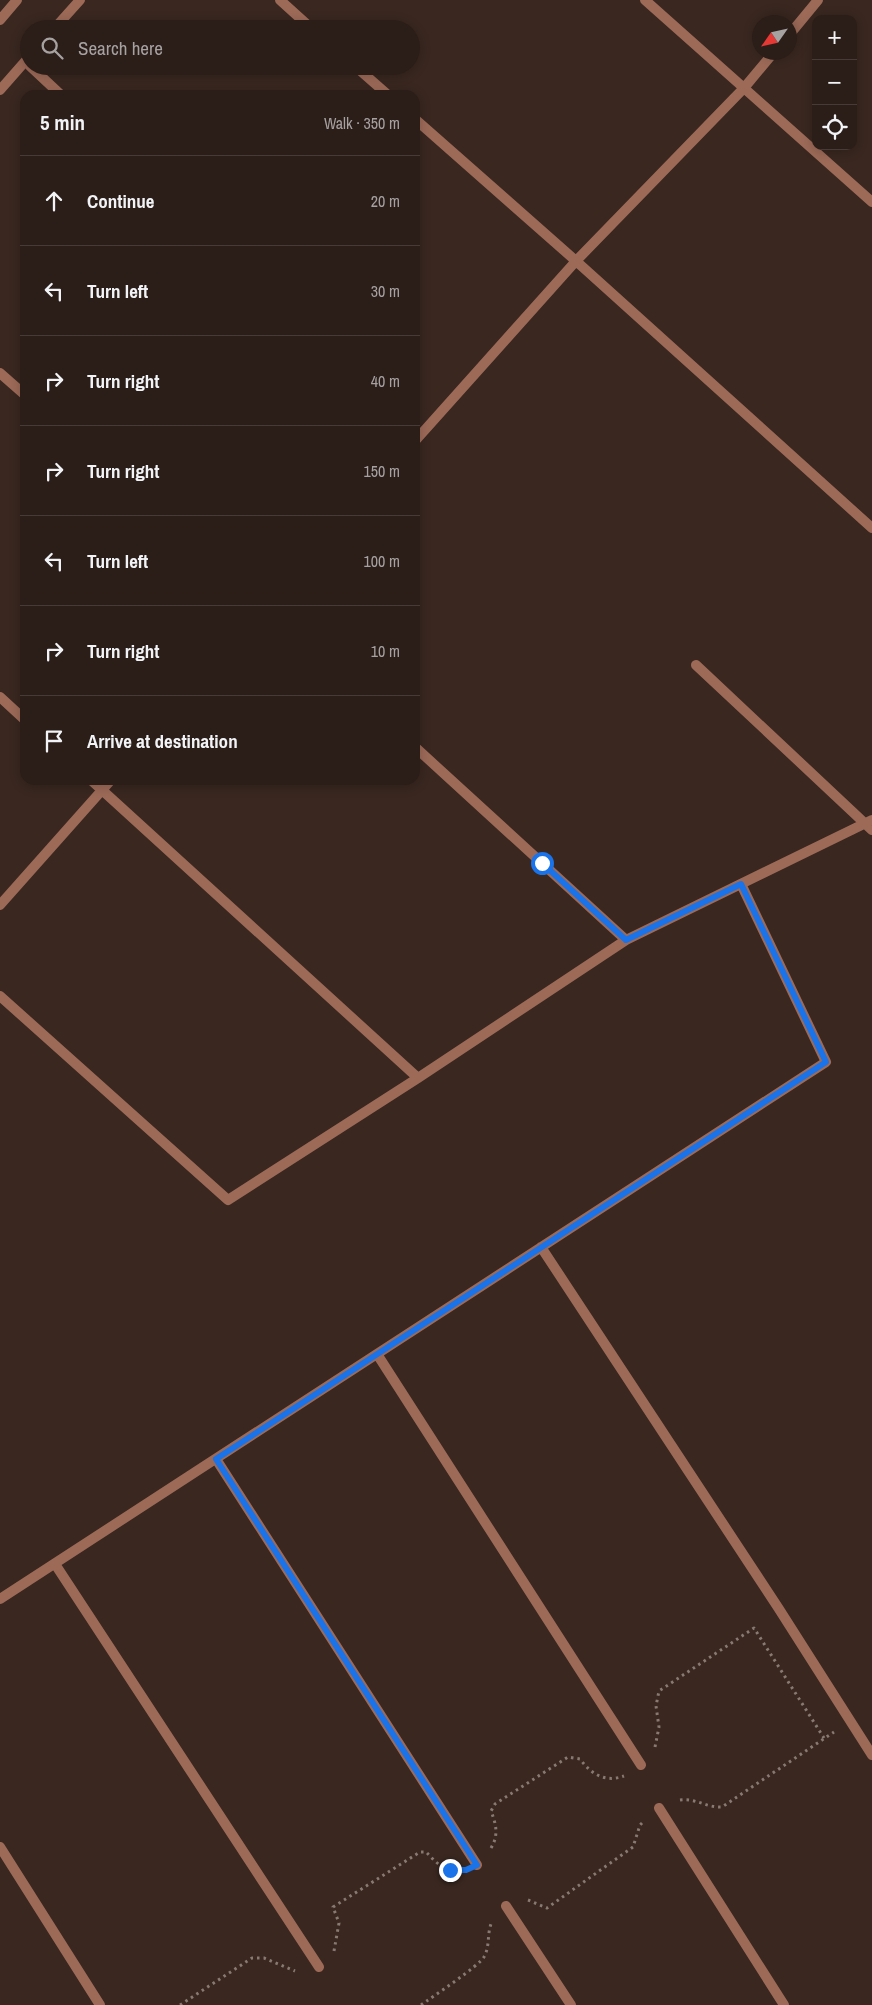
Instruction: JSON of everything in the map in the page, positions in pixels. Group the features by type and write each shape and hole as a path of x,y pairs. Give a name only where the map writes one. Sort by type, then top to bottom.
{"street":[{"path":"0,20 17,0"},
{"path":"62,20 80,0"},
{"path":"280,0 302,20"},
{"path":"645,0 872,202"},
{"path":"797,26 818,0"},
{"path":"420,435 576,261 744,88 767,60"},
{"path":"0,90 20,70"},
{"path":"41,75 56,90"},
{"path":"365,75 382,90"},
{"path":"420,123 576,261 872,528"},
{"path":"0,372 20,390"},
{"path":"0,996 228,1200 418,1078 626,940 870,824 696,665"},
{"path":"0,697 20,715"},
{"path":"420,752 626,940"},
{"path":"96,785 418,1078"},
{"path":"0,904 106,785"},
{"path":"0,1599 826,1062 741,884"},
{"path":"541,1247 872,1755"},
{"path":"377,1354 641,1765"},
{"path":"216,1459 477,1865"},
{"path":"55,1564 319,1968"},
{"path":"659,1808 784,2005"},
{"path":"0,1848 100,2005"},
{"path":"506,1906 571,2005"}],"path":[{"path":"180,2005 252,1958 264,1958 304,1974 319,1968 334,1951 339,1923 333,1907 414,1854 426,1852 438,1864 450,1870 466,1870 477,1865 487,1855 495,1840 497,1826 491,1811 492,1807 568,1757 580,1759 589,1770 602,1778 622,1778 641,1765 654,1752 659,1727 656,1706 659,1691 754,1628 824,1738 722,1807 712,1808 701,1802 688,1800 672,1801 659,1808 640,1825 633,1847 547,1908 531,1900 518,1901 506,1906 493,1919 488,1933 489,1944 483,1960 421,2005"}],"route":[{"path":"450,1870 466,1870 477,1865 216,1459 826,1062 741,884 626,940 542,863"}]}
